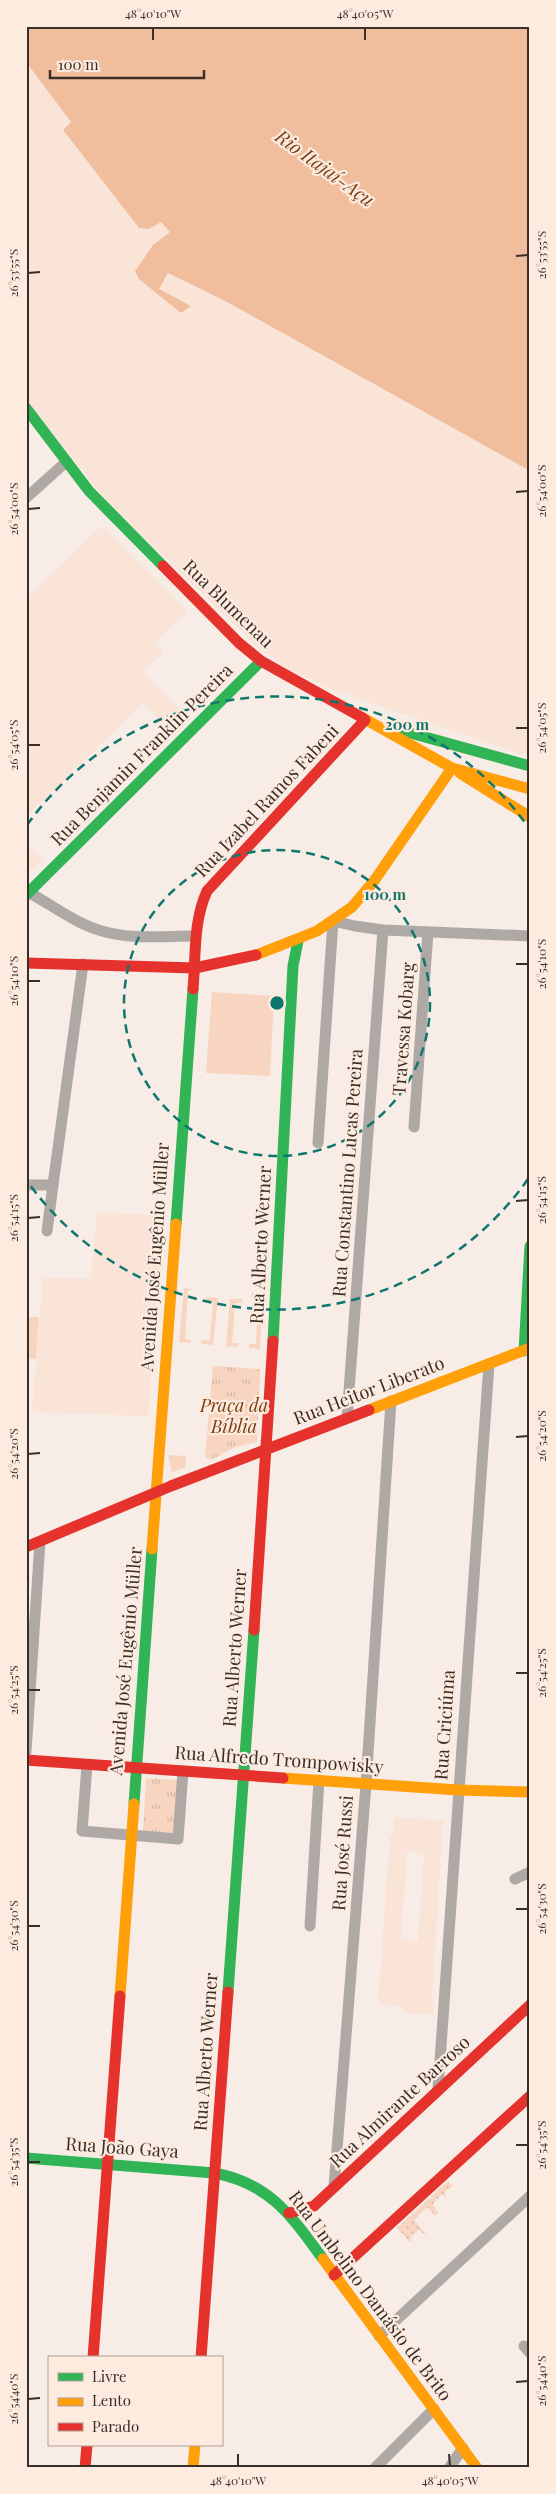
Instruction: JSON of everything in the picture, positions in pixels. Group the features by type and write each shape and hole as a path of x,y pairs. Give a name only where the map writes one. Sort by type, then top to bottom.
{"main road":[{"name":"Rua Blumenau","path":"26,408 66,462 100,502 239,643 261,661 452,768"},
{"name":"Rua Benjamin Franklin Pereira","path":"27,893 261,661"},
{"path":"365,720 530,766"},
{"name":"Rua Izabel Ramos Fabeni","path":"194,968 194,936 198,911 207,891 365,720"},
{"path":"452,768 530,789"},
{"path":"452,768 530,817"},
{"path":"26,963 194,968 298,942 353,906 373,884 452,768"},
{"name":"Rua Alberto Werner","path":"201,2356 267,1448 292,984 298,942"},
{"name":"Avenida José Eugênio Müller","path":"93,2356 194,968"},
{"path":"527,1350 530,1246"},
{"name":"Rua Heitor Liberato","path":"26,1547 155,1492 527,1350"},
{"name":"Rua Alfredo Trompowisky","path":"26,1760 458,1790 530,1792"},
{"name":"Rua Almirante Barroso","path":"289,2213 302,2211 314,2206 530,2005"},
{"path":"334,2275 530,2096"},
{"name":"Rua João Gaya","path":"26,2158 214,2173"},
{"name":"Rua Umbelino Damásio de Brito","path":"214,2173 249,2182 264,2190 289,2213 477,2468"},
{"path":"85,2468 87,2446"},
{"path":"193,2468 195,2446"}],"street":[{"path":"26,498 66,462"},
{"path":"27,893 75,920 102,931 136,937 194,936"},
{"path":"318,1143 333,920 355,926 383,930 530,936"},
{"name":"Rua Constantino Lucas Pereira","path":"347,1418 383,930"},
{"name":"Travessa Kobarg","path":"414,1127 428,932"},
{"path":"47,1230 83,964"},
{"path":"26,1185 53,1185"},
{"name":"Rua Criciúma","path":"438,2089 489,1364"},
{"name":"Rua José Russi","path":"334,2187 366,1784 392,1401"},
{"path":"26,1752 40,1542"},
{"path":"86,1765 82,1831 178,1839 183,1771"},
{"path":"310,1926 320,1780"},
{"path":"515,1879 530,1872"},
{"path":"379,2336 530,2196"},
{"path":"375,2468 434,2409"},
{"path":"449,2468 463,2448"}],"shaded area":[{"path":"26,62 71,122 63,131 139,228 149,229 161,222 170,232 153,245 135,271 180,313 190,306 159,289 168,273 229,303 530,471 530,757 330,689 284,666 259,649 104,498 26,400"},
{"path":"102,526 188,611 154,643 164,653 143,671 190,719 175,736 143,703 26,817 26,598"},
{"path":"26,844 43,859 32,870 26,867"},
{"path":"97,1212 164,1216 148,1416 32,1412 43,1278 91,1279"},
{"path":"394,1817 443,1821 432,2000 434,2015 404,2013 404,2007 378,2004 390,1836 393,1836","holes":["407,1851 424,1853 418,1941 401,1940"]}],"green space":[{"path":"212,992 274,996 270,1076 206,1073"},
{"path":"184,1288 195,1290 188,1290 185,1339 191,1340 191,1343 179,1342"},
{"path":"252,1293 263,1294 260,1349 249,1348 249,1344 256,1344 258,1297 251,1297"},
{"path":"206,1297 218,1298 213,1345 201,1344 202,1340 210,1340 213,1302 206,1301"},
{"path":"230,1299 242,1299 242,1303 235,1303 232,1343 239,1343 238,1347 226,1346"},
{"path":"26,1317 39,1317 36,1359 26,1359"},
{"name":"Praça da Bíblia","path":"213,1366 260,1369 260,1376 257,1442 235,1447 211,1460 205,1457"},
{"path":"168,1455 186,1456 185,1468 172,1472"},
{"path":"146,1778 178,1780 175,1835 143,1832"},
{"path":"448,2181 453,2186 444,2192 445,2197 442,2194 433,2204 438,2213 435,2216 427,2207 414,2220 428,2237 419,2230 410,2238 412,2241 409,2241 397,2228"}],"water":[{"name":"Rio Itajaí-Açu","path":"26,26 530,26 530,471 229,303 168,273 159,289 191,306 181,313 139,279 135,271 153,245 170,232 161,222 149,229 139,228 63,130 71,122 26,62"}],"traffic: fast":[{"path":"26,408 89,491 163,566"},
{"path":"26,895 261,661"},
{"path":"396,729 530,766"},
{"path":"273,1341 293,966 298,941"},
{"path":"176,1224 193,989"},
{"path":"524,1351 530,1246"},
{"path":"134,1804 152,1549"},
{"path":"228,1992 254,1630"},
{"path":"26,2158 214,2173 233,2178 250,2185 278,2204 301,2229 323,2259"}],"traffic: slow":[{"path":"363,718 452,768 530,789"},
{"path":"256,955 317,931 352,907 374,881 452,768"},
{"path":"460,773 530,817"},
{"path":"152,1549 176,1224"},
{"path":"369,1410 530,1348"},
{"path":"283,1778 458,1790 530,1792"},
{"path":"120,1996 134,1804"},
{"path":"323,2259 477,2468"},
{"path":"193,2468 195,2446"}],"traffic: jam":[{"path":"163,566 239,643 261,661 363,718"},
{"path":"193,989 197,927 207,891 365,720"},
{"path":"26,963 195,968 256,955"},
{"path":"254,1630 273,1341"},
{"path":"26,1547 171,1486 369,1410"},
{"path":"26,1760 283,1778"},
{"path":"201,2356 228,1992"},
{"path":"93,2356 120,1996"},
{"path":"289,2213 314,2206 530,2005"},
{"path":"334,2275 530,2096"},
{"path":"85,2468 87,2446"}]}
